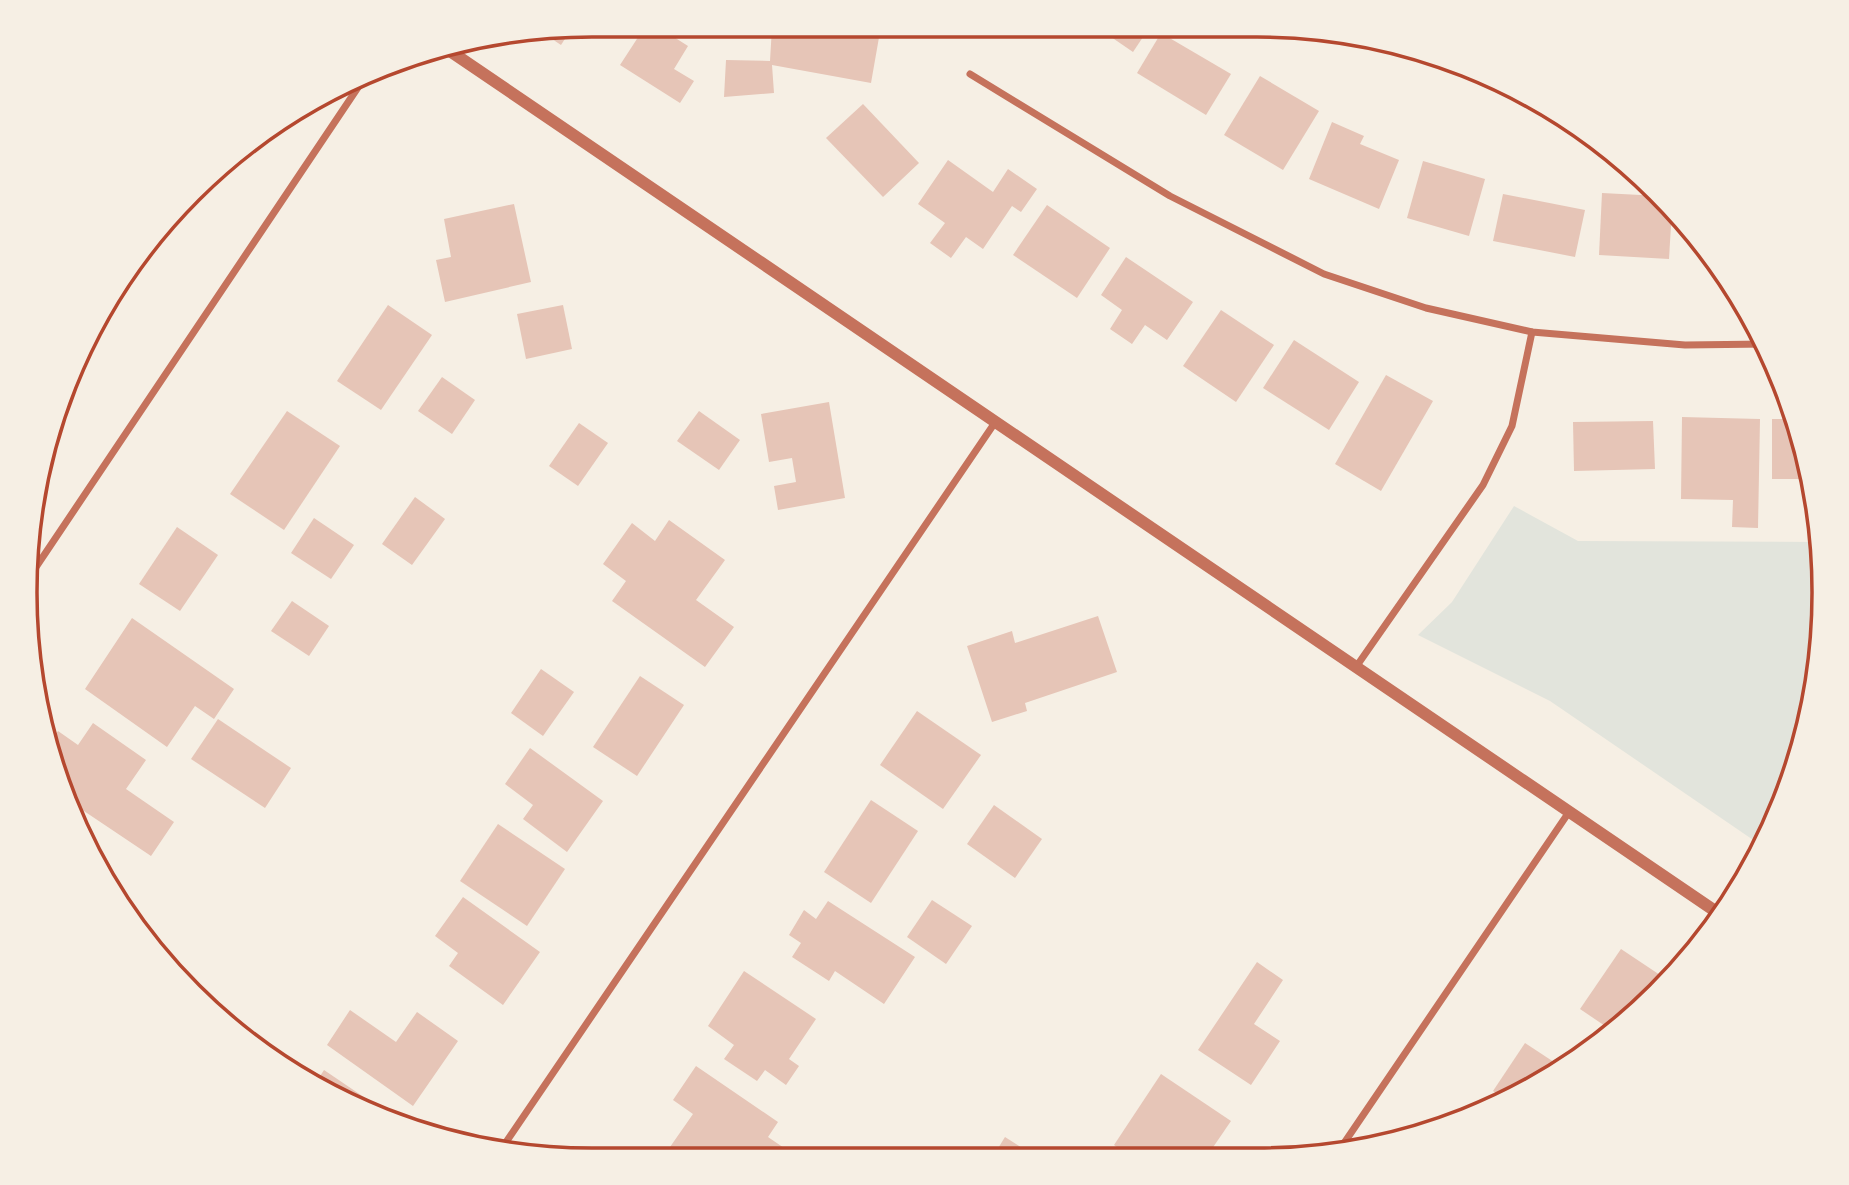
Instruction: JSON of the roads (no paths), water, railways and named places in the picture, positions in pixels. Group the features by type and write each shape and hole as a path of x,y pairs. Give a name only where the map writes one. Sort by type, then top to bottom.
{"street":[{"path":"456,54 1713,909"},
{"path":"970,74 1170,196 1324,274 1426,308 1532,332 1685,345 1753,344"},
{"path":"38,564 356,90"},
{"path":"1356,667 1483,485 1512,426 1532,332"},
{"path":"507,1141 996,421"},
{"path":"1346,1141 1569,812"}]}
